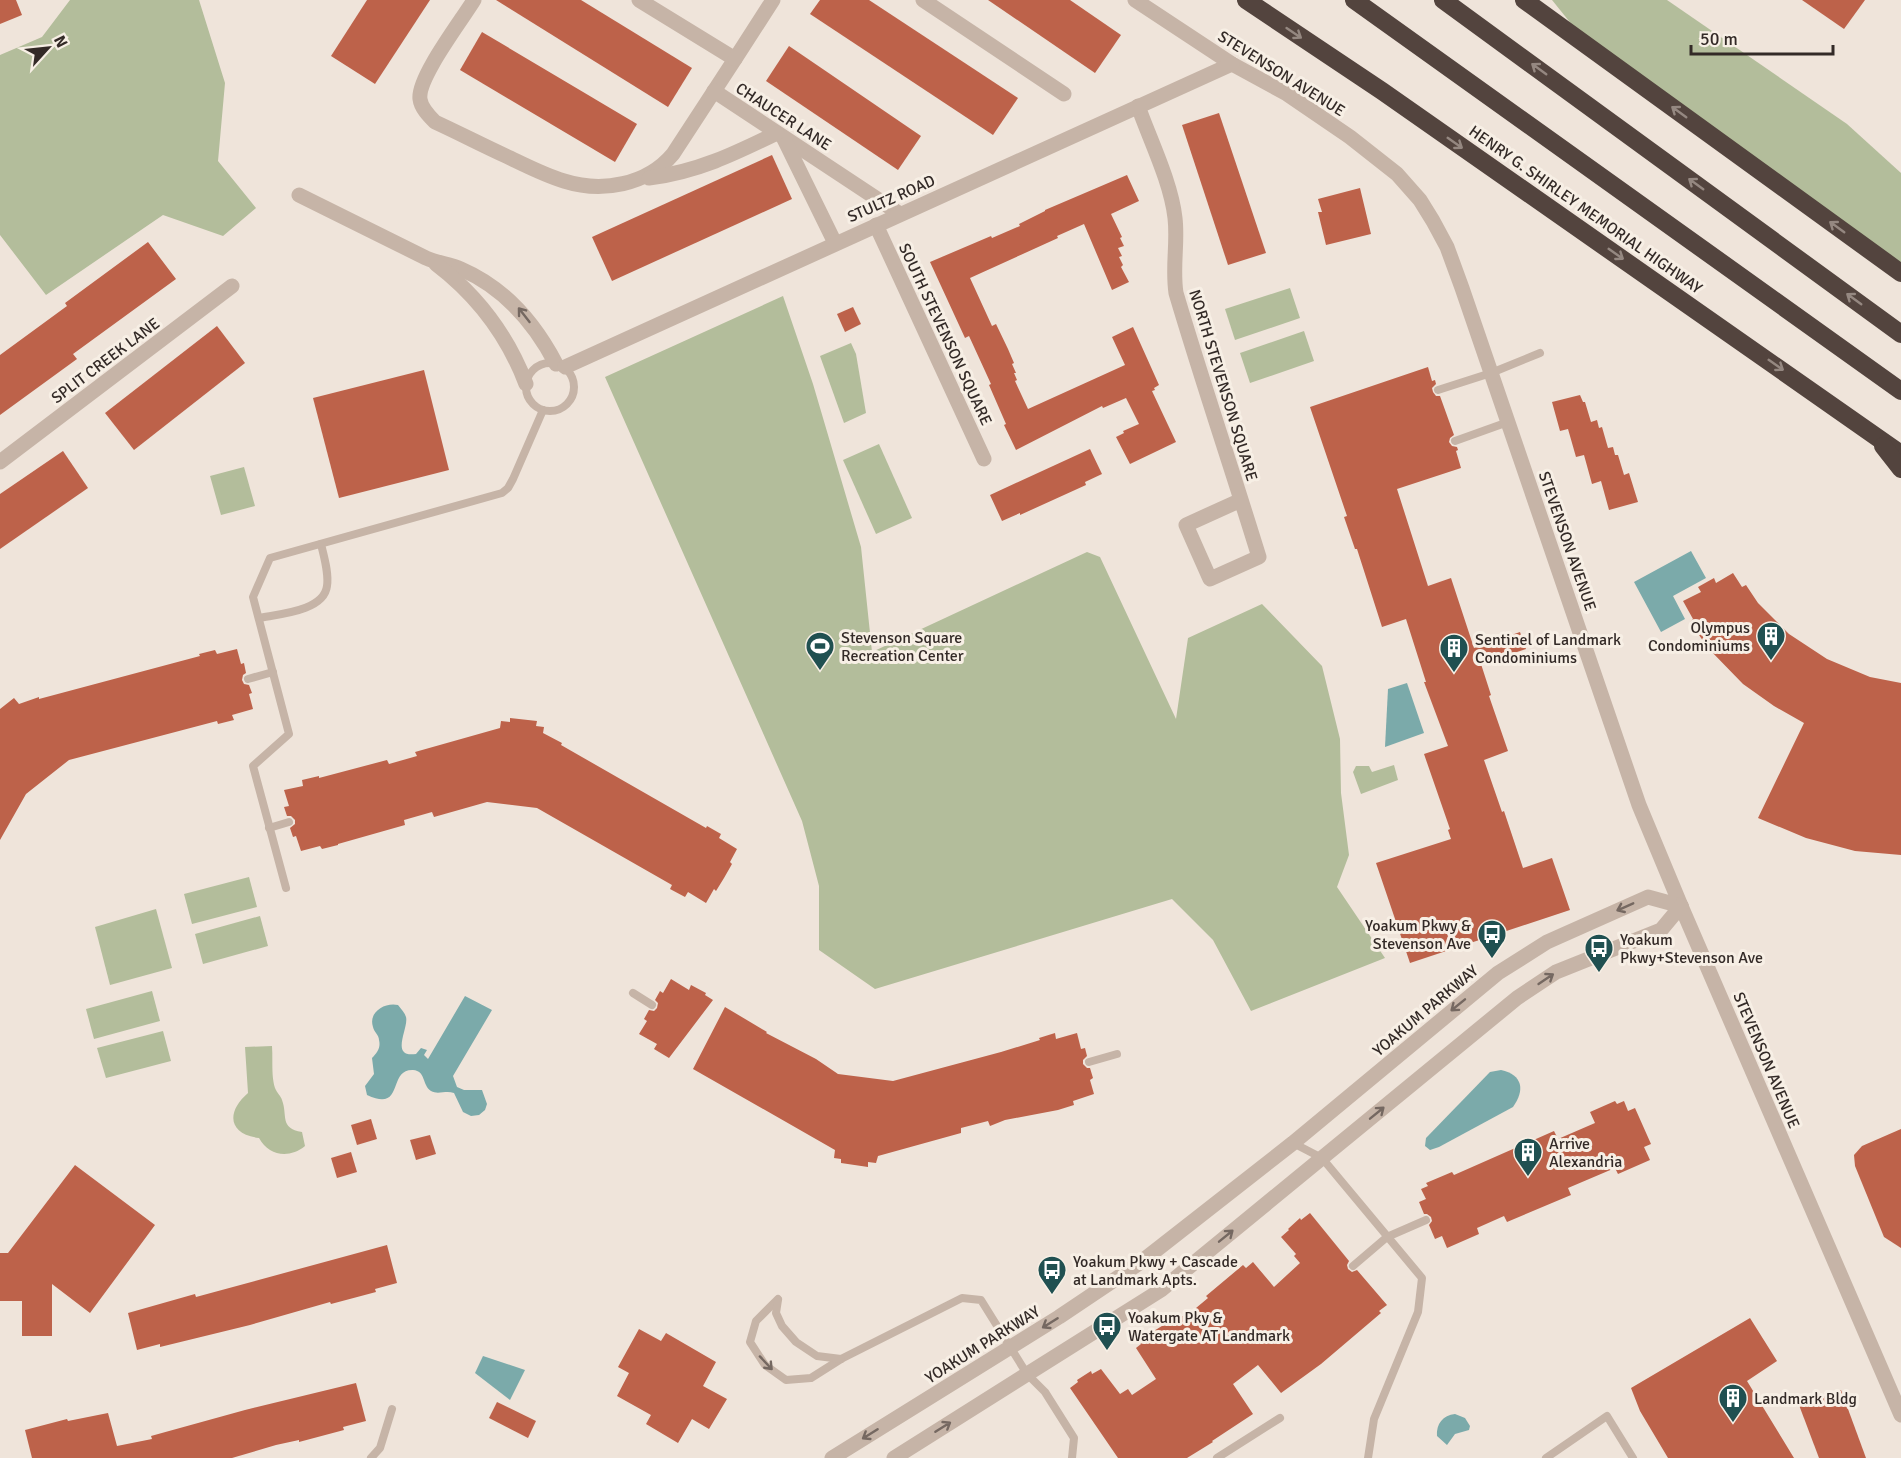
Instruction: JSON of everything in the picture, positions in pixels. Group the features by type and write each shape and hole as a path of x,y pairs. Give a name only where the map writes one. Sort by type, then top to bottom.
{"highway":[{"name":"HENRY G. SHIRLEY MEMORIAL HIGHWAY","path":"1246,0 1382,92 1901,454"},
{"path":"1354,0 1901,391"},
{"path":"1443,0 1901,334"},
{"path":"1524,0 1901,273"},
{"path":"1873,433 1901,470"}],"street":[{"path":"474,0 428,71 421,86 420,99 426,112 435,122 552,177 583,186 620,184 672,175 698,168 780,135 835,243"},
{"name":"CHAUCER LANE","path":"639,0 735,59 714,91 900,214"},
{"path":"735,59 773,0"},
{"path":"923,0 1064,93"},
{"name":"STEVENSON AVENUE","path":"1135,0 1232,64 1287,94 1350,137 1397,174 1420,200 1434,221 1447,247 1640,806 1901,1415"},
{"name":"STULTZ ROAD","path":"560,366 1232,64"},
{"path":"640,179 663,166 714,91"},
{"name":"NORTH STEVENSON SQUARE","path":"1138,106 1173,206 1176,231 1173,275 1176,293 1259,557 1210,579 1186,525 1241,500"},
{"path":"299,195 432,260 480,278 519,308 560,366"},
{"name":"SOUTH STEVENSON SQUARE","path":"876,225 984,459"},
{"path":"432,260 464,288 484,310 512,351 526,384"},
{"name":"SPLIT CREEK LANE","path":"0,462 231,286"},
{"name":"YOAKUM PARKWAY","path":"832,1458 1059,1317 1141,1262 1293,1143 1498,973 1547,942 1648,897 1681,906"},
{"path":"894,1458 1161,1290 1516,998 1556,972 1661,930 1681,906"}],"lane":[{"path":"1438,390 1540,353"},
{"path":"549,362 560,366 574,381 572,398 559,410 543,410 529,400 526,384 533,368 549,362"},
{"path":"286,888 253,766 289,734 253,597 270,558 502,493 513,479 543,410"},
{"path":"1455,441 1508,422"},
{"path":"259,618 311,607 321,600 328,586 321,544"},
{"path":"248,679 273,672"},
{"path":"269,828 289,822"},
{"path":"633,993 652,1005"},
{"path":"1089,1062 1118,1054"},
{"path":"1293,1143 1322,1158 1422,1278 1418,1312 1374,1419 1368,1458"},
{"path":"1353,1266 1387,1236 1426,1220"},
{"path":"841,1359 817,1356 796,1342 779,1319 778,1299 756,1321 750,1342 765,1365 786,1380 811,1378 841,1359 962,1298 981,1300 1009,1348 1027,1374 1045,1392 1074,1438 1072,1458"},
{"path":"371,1458 380,1448 392,1409"},
{"path":"1546,1458 1606,1416 1633,1458"},
{"path":"1217,1458 1280,1418"}],"green space":[{"path":"70,0 199,0 225,83 218,161 256,208 223,236 163,215 46,295 0,235 0,55 42,37"},
{"path":"1552,0 1667,0 1847,124 1901,173 1901,270 1598,57"},
{"path":"1290,288 1300,318 1235,340 1225,309"},
{"path":"783,296 813,384 861,547 872,652 1087,552 1100,557 1176,719 1188,638 1262,604 1322,666 1340,739 1341,793 1349,855 1337,887 1385,958 1251,1011 1213,940 1172,899 875,989 819,950 819,886 802,821 605,377"},
{"path":"1304,331 1314,361 1250,383 1240,353"},
{"path":"851,343 856,354 866,413 844,423 820,356"},
{"path":"879,444 912,518 876,534 843,460"},
{"path":"244,467 255,506 221,515 210,476"},
{"path":"1394,765 1398,780 1361,794 1353,772 1356,766 1369,766 1372,772"},
{"path":"249,877 257,907 192,924 184,894"},
{"path":"156,909 172,968 110,985 95,927"},
{"path":"260,916 268,946 203,964 195,934"},
{"path":"152,991 160,1021 94,1039 86,1009"},
{"path":"163,1031 171,1061 106,1078 97,1048"},
{"path":"272,1046 274,1083 284,1106 286,1121 290,1128 302,1132 305,1146 286,1154 274,1152 268,1149 259,1138 241,1132 234,1121 236,1107 248,1093 245,1047"}],"water":[{"path":"1691,551 1706,578 1673,596 1685,619 1661,632 1634,582"},
{"path":"1407,683 1424,733 1385,747 1388,689"},
{"path":"465,996 492,1010 453,1076 457,1087 464,1090 482,1090 487,1104 485,1110 479,1115 471,1116 463,1112 454,1093 431,1091 420,1073 413,1070 400,1076 387,1099 367,1095 365,1086 374,1074 372,1058 379,1045 379,1038 372,1022 375,1013 388,1005 398,1005 406,1017 402,1041 403,1051 416,1054 421,1048 427,1050 424,1055 428,1059"},
{"path":"1501,1070 1514,1076 1520,1084 1519,1095 1513,1107 1439,1147 1430,1150 1425,1146 1426,1138 1490,1072"},
{"path":"483,1356 525,1370 510,1400 475,1373"},
{"path":"1455,1414 1465,1418 1470,1426 1469,1430 1455,1434 1447,1445 1437,1436 1438,1428 1444,1418"}],"building":[{"path":"0,0 16,0 22,15 0,24"},
{"path":"367,0 430,0 375,84 331,56"},
{"path":"496,0 581,0 692,68 668,107"},
{"path":"820,0 869,0 1018,98 993,135 810,14"},
{"path":"988,0 1070,0 1121,35 1095,73"},
{"path":"1802,0 1865,0 1844,29"},
{"path":"482,32 637,124 615,162 460,70"},
{"path":"789,46 921,136 898,170 766,81"},
{"path":"1219,113 1266,253 1228,265 1182,125"},
{"path":"772,155 792,199 612,281 592,237"},
{"path":"1127,175 1139,201 1111,214 1122,237 1120,238 1124,246 1118,248 1122,256 1119,257 1123,265 1121,267 1129,282 1112,290 1084,224 970,278 992,326 996,324 1008,349 1014,363 1012,364 1017,380 1015,381 1028,409 1125,365 1112,337 1133,327 1159,385 1152,391 1176,442 1130,464 1116,437 1139,424 1126,398 1103,408 1102,406 1016,450 1004,425 1006,424 989,385 991,384 969,336 965,338 930,262 1020,226 1019,224 1045,210"},
{"path":"1360,188 1371,234 1326,245 1318,212 1322,212 1318,199"},
{"path":"148,242 176,279 73,354 77,359 0,415 0,355 67,306 65,303"},
{"path":"853,307 861,324 845,332 837,314"},
{"path":"217,326 245,363 134,450 105,413"},
{"path":"1428,367 1432,381 1435,380 1436,384 1432,388 1433,392 1436,396 1440,396 1454,435 1449,442 1452,446 1457,447 1461,468 1397,489 1428,586 1451,578 1474,648 1520,632 1526,649 1481,664 1491,695 1489,696 1508,751 1484,760 1523,868 1552,858 1570,910 1410,963 1376,863 1451,839 1448,830 1450,829 1424,754 1448,746 1424,682 1426,682 1406,619 1382,627 1357,549 1355,549 1344,517 1347,516 1310,407"},
{"path":"424,370 449,470 339,498 313,398"},
{"path":"1580,395 1585,402 1591,422 1597,420 1599,428 1602,427 1608,448 1613,447 1615,455 1618,455 1624,475 1629,473 1638,502 1609,510 1601,481 1592,484 1584,455 1576,457 1568,429 1560,431 1552,402"},
{"path":"1090,449 1102,474 1085,482 1086,485 1002,521 990,495"},
{"path":"63,451 88,488 0,549 0,494"},
{"path":"1733,573 1742,587 1746,585 1758,603 1789,634 1827,659 1870,677 1901,683 1901,855 1855,851 1806,838 1758,818 1804,723 1774,706 1743,684 1708,648 1690,622 1693,619 1683,601 1701,592 1698,587 1714,578 1716,583"},
{"path":"237,649 246,673 242,680 244,684 249,685 252,693 249,694 253,709 232,715 234,720 218,724 217,721 69,760 26,794 0,840 0,709 14,698 19,704 200,656 199,654 215,650 217,654"},
{"path":"510,718 537,721 536,726 544,727 543,733 562,743 561,745 706,828 707,826 721,834 719,838 737,849 724,878 706,903 688,892 685,897 670,889 672,885 537,808 487,802 434,817 432,812 404,820 405,825 338,845 322,849 320,846 301,851 296,836 293,837 290,828 295,824 295,820 287,816 284,807 289,806 284,790 303,786 302,780 319,776 319,778 387,760 389,764 417,756 415,752 500,728 501,721 510,722"},
{"path":"671,979 689,990 691,985 706,993 705,995 713,1000 669,1058 654,1049 657,1044 639,1034 647,1021 644,1019 649,1010 654,1011 657,1008 658,1003 655,1000 660,991 663,993"},
{"path":"725,1007 838,1074 893,1081 1001,1052 1055,1033 1056,1039 1077,1033 1081,1049 1085,1048 1087,1056 1083,1064 1090,1068 1093,1078 1090,1080 1094,1094 1073,1101 1074,1105 1058,1110 1005,1120 990,1126 988,1121 961,1128 961,1133 878,1156 876,1163 868,1162 868,1167 841,1163 841,1159 834,1158 835,1150 693,1069"},
{"name":"Arrive Alexandria","path":"1615,1101 1617,1104 1624,1101 1628,1111 1635,1108 1651,1144 1644,1147 1650,1160 1618,1174 1615,1168 1568,1188 1571,1195 1507,1222 1504,1216 1477,1228 1479,1234 1447,1248 1442,1236 1435,1239 1429,1225 1432,1221 1431,1217 1424,1214 1419,1202 1426,1199 1421,1189 1428,1186 1426,1183 1452,1172 1454,1175 1554,1131 1558,1139 1595,1123 1590,1112"},
{"path":"371,1119 377,1139 357,1145 351,1125"},
{"path":"1901,1129 1901,1248 1884,1237 1855,1166 1854,1155 1862,1146"},
{"path":"430,1135 436,1154 416,1160 410,1140"},
{"path":"351,1152 357,1172 337,1178 331,1158"},
{"path":"75,1165 155,1225 90,1313 52,1284 52,1336 22,1336 22,1301 0,1301 0,1253 8,1253"},
{"path":"1310,1213 1349,1261 1348,1269 1352,1272 1357,1270 1387,1305 1379,1311 1381,1313 1321,1364 1281,1393 1258,1365 1233,1384 1253,1414 1187,1458 1118,1458 1070,1388 1078,1382 1077,1380 1091,1371 1092,1374 1101,1369 1120,1394 1128,1389 1132,1395 1156,1379 1136,1348 1141,1344 1139,1340 1196,1308 1208,1298 1206,1296 1243,1265 1246,1268 1253,1262 1274,1287 1300,1263 1294,1256 1296,1254 1281,1237 1300,1218 1301,1220"},
{"path":"387,1245 397,1283 375,1289 376,1292 160,1347 160,1344 137,1350 128,1313"},
{"path":"1750,1318 1777,1361 1747,1381 1794,1458 1668,1458 1640,1411 1631,1388"},
{"path":"639,1329 661,1341 666,1333 716,1362 703,1386 727,1399 709,1429 692,1419 678,1443 646,1424 651,1415 617,1396 629,1373 618,1367"},
{"path":"356,1383 366,1421 343,1427 344,1430 299,1442 299,1440 276,1445 232,1458 32,1458 25,1430 67,1419 68,1421 108,1413 117,1446 152,1439 151,1436 245,1410"},
{"path":"1841,1390 1866,1458 1819,1458 1799,1405"},
{"path":"497,1402 536,1421 528,1438 489,1418"}],"place":[{"name":"Olympus Condominiums","path":"1771,662"},
{"name":"Stevenson Square Recreation Center","path":"820,672"},
{"name":"Sentinel of Landmark Condominiums","path":"1454,674"},
{"name":"Yoakum Pkwy & Stevenson Ave","path":"1492,960"},
{"name":"Yoakum Pkwy+Stevenson Ave","path":"1599,974"},
{"name":"Arrive Alexandria","path":"1528,1178"},
{"name":"Yoakum Pkwy + Cascade at Landmark Apts.","path":"1052,1296"},
{"name":"Yoakum Pky & Watergate AT Landmark","path":"1107,1352"},
{"name":"Landmark Bldg","path":"1733,1424"}]}
